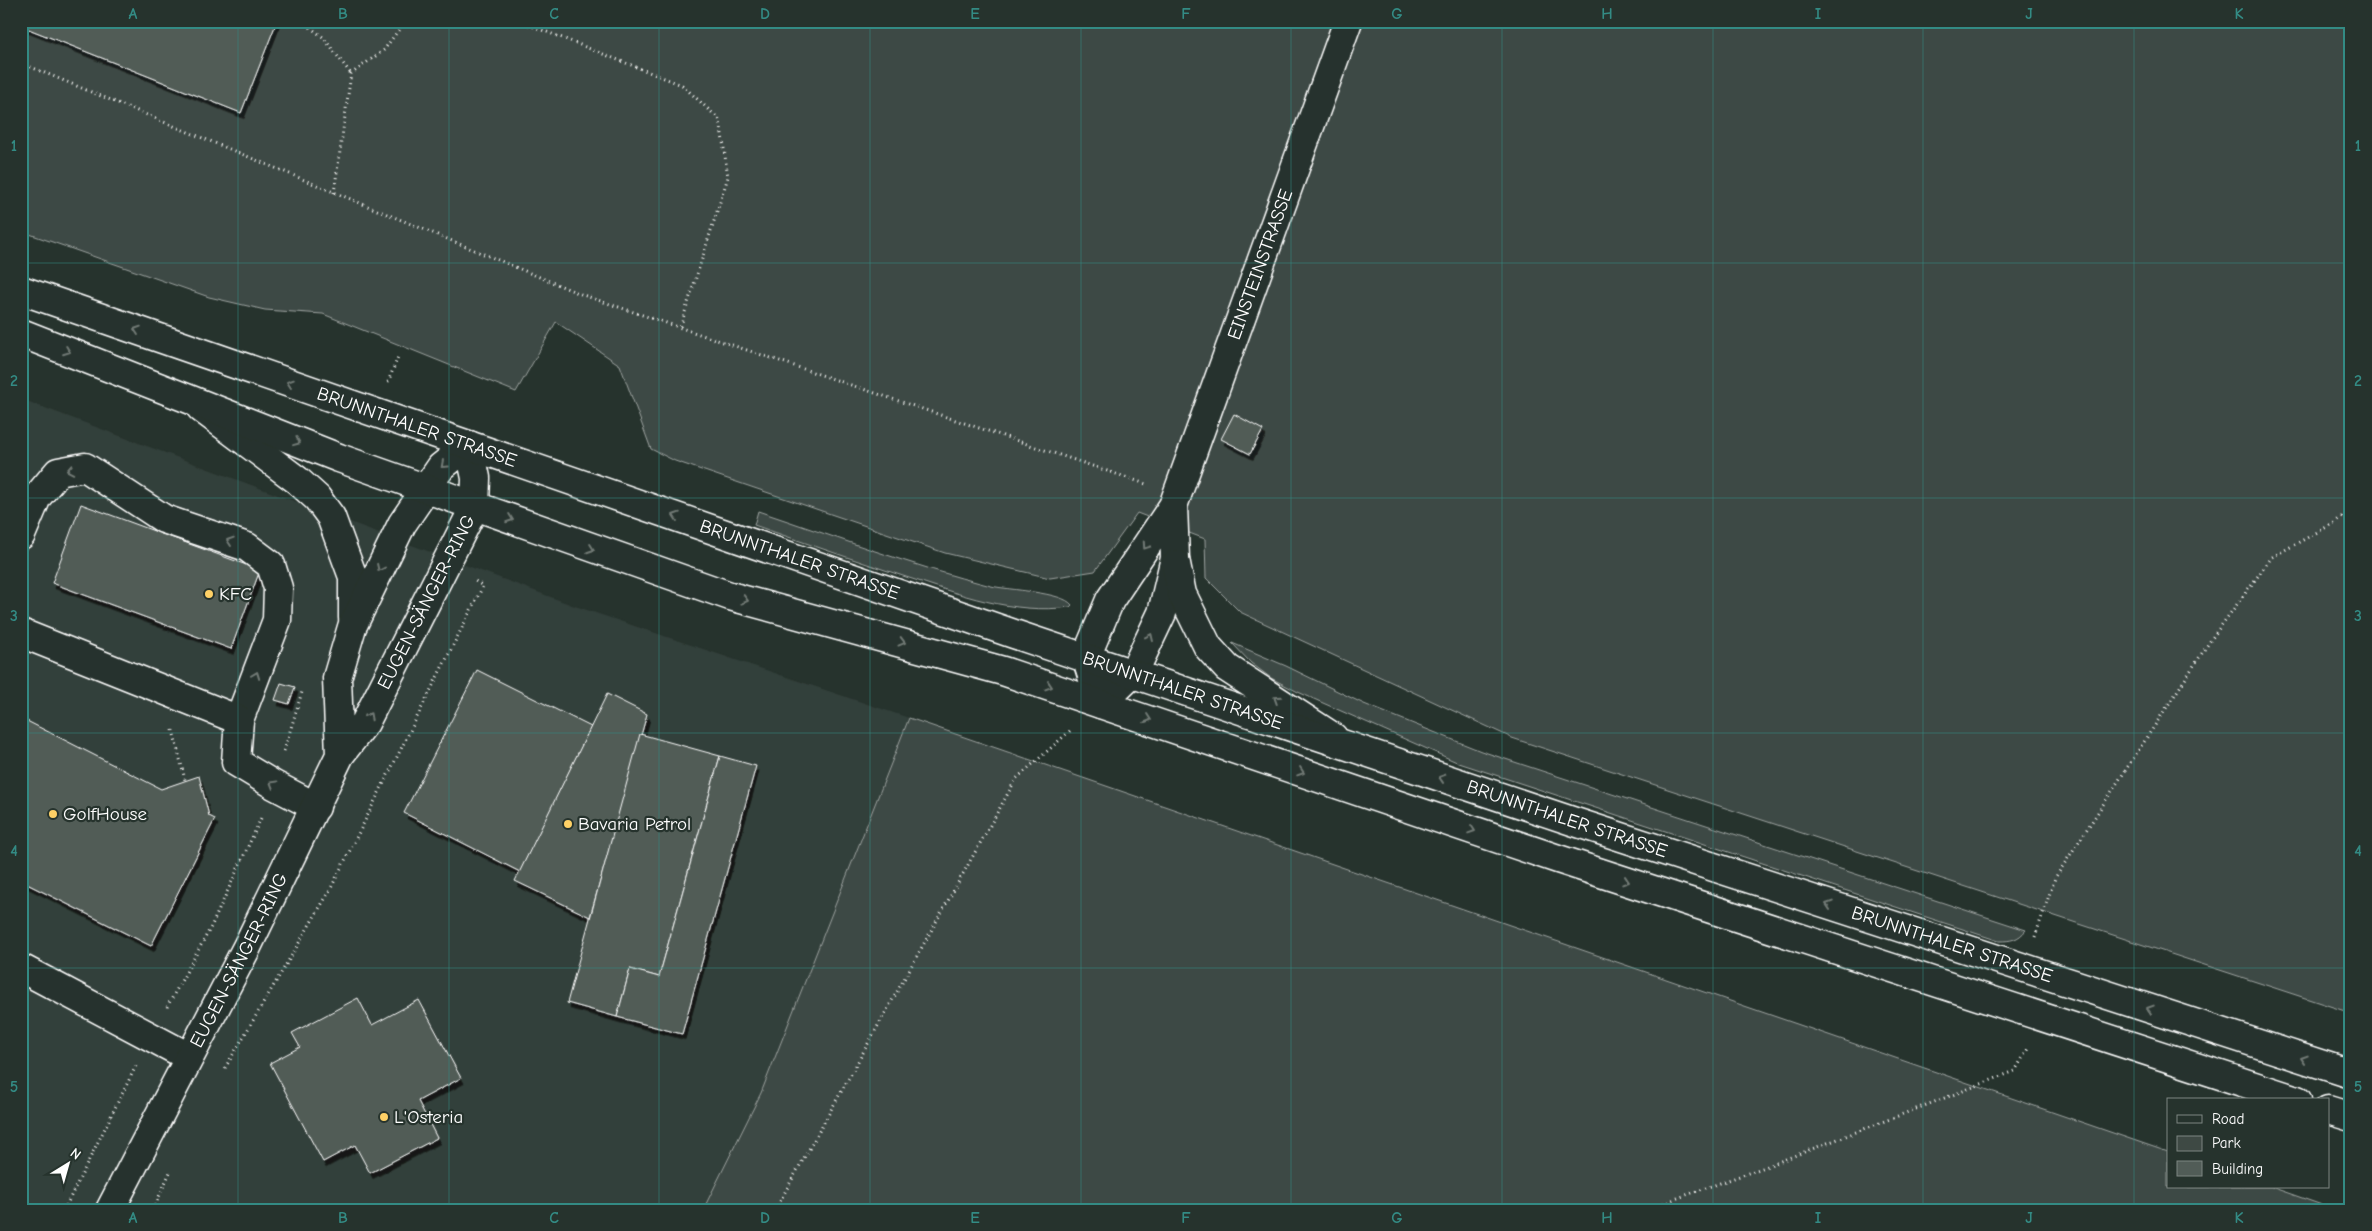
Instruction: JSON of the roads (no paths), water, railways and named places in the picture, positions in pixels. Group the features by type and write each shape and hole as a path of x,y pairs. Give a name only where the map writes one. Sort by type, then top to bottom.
{"main road":[{"name":"EINSTEINSTRASSE","path":"1086,658 1110,600 1175,500 1348,21"},
{"name":"BRUNNTHALER STRASSE","path":"21,290 1086,658 1134,672 1347,746 2351,1074"},
{"name":"BRUNNTHALER STRASSE","path":"21,333 339,458 730,596 929,649 1101,704 1558,859 2291,1098"},
{"name":"EUGEN-SÄNGER-RING","path":"187,398 297,480 317,498 331,518 353,577 352,626"},
{"name":"EUGEN-SÄNGER-RING","path":"110,1210 247,947 340,755 365,723 475,506 476,478 469,445 441,467 424,489 402,524 352,626 337,678 340,755"},
{"path":"21,535 38,497 58,472 85,467 164,519 247,547 271,565 278,588 277,620 239,720 236,762 316,807"},
{"name":"EINSTEINSTRASSE","path":"1101,704 1134,672 1162,613 1174,558 1175,500"},
{"name":"EINSTEINSTRASSE","path":"1174,558 1182,594 1200,633 1214,654 1227,668 1347,746"},
{"path":"21,633 239,720"},
{"path":"1086,658 1101,704"},
{"name":"EUGEN-SÄNGER-RING","path":"21,968 189,1057"},
{"path":"2330,1111 2351,1117"}],"place":[{"name":"KFC","path":"209,594"},
{"name":"GolfHouse","path":"53,814"},
{"name":"Bavaria Petrol","path":"568,824"},
{"name":"L'Osteria","path":"384,1117"}]}
